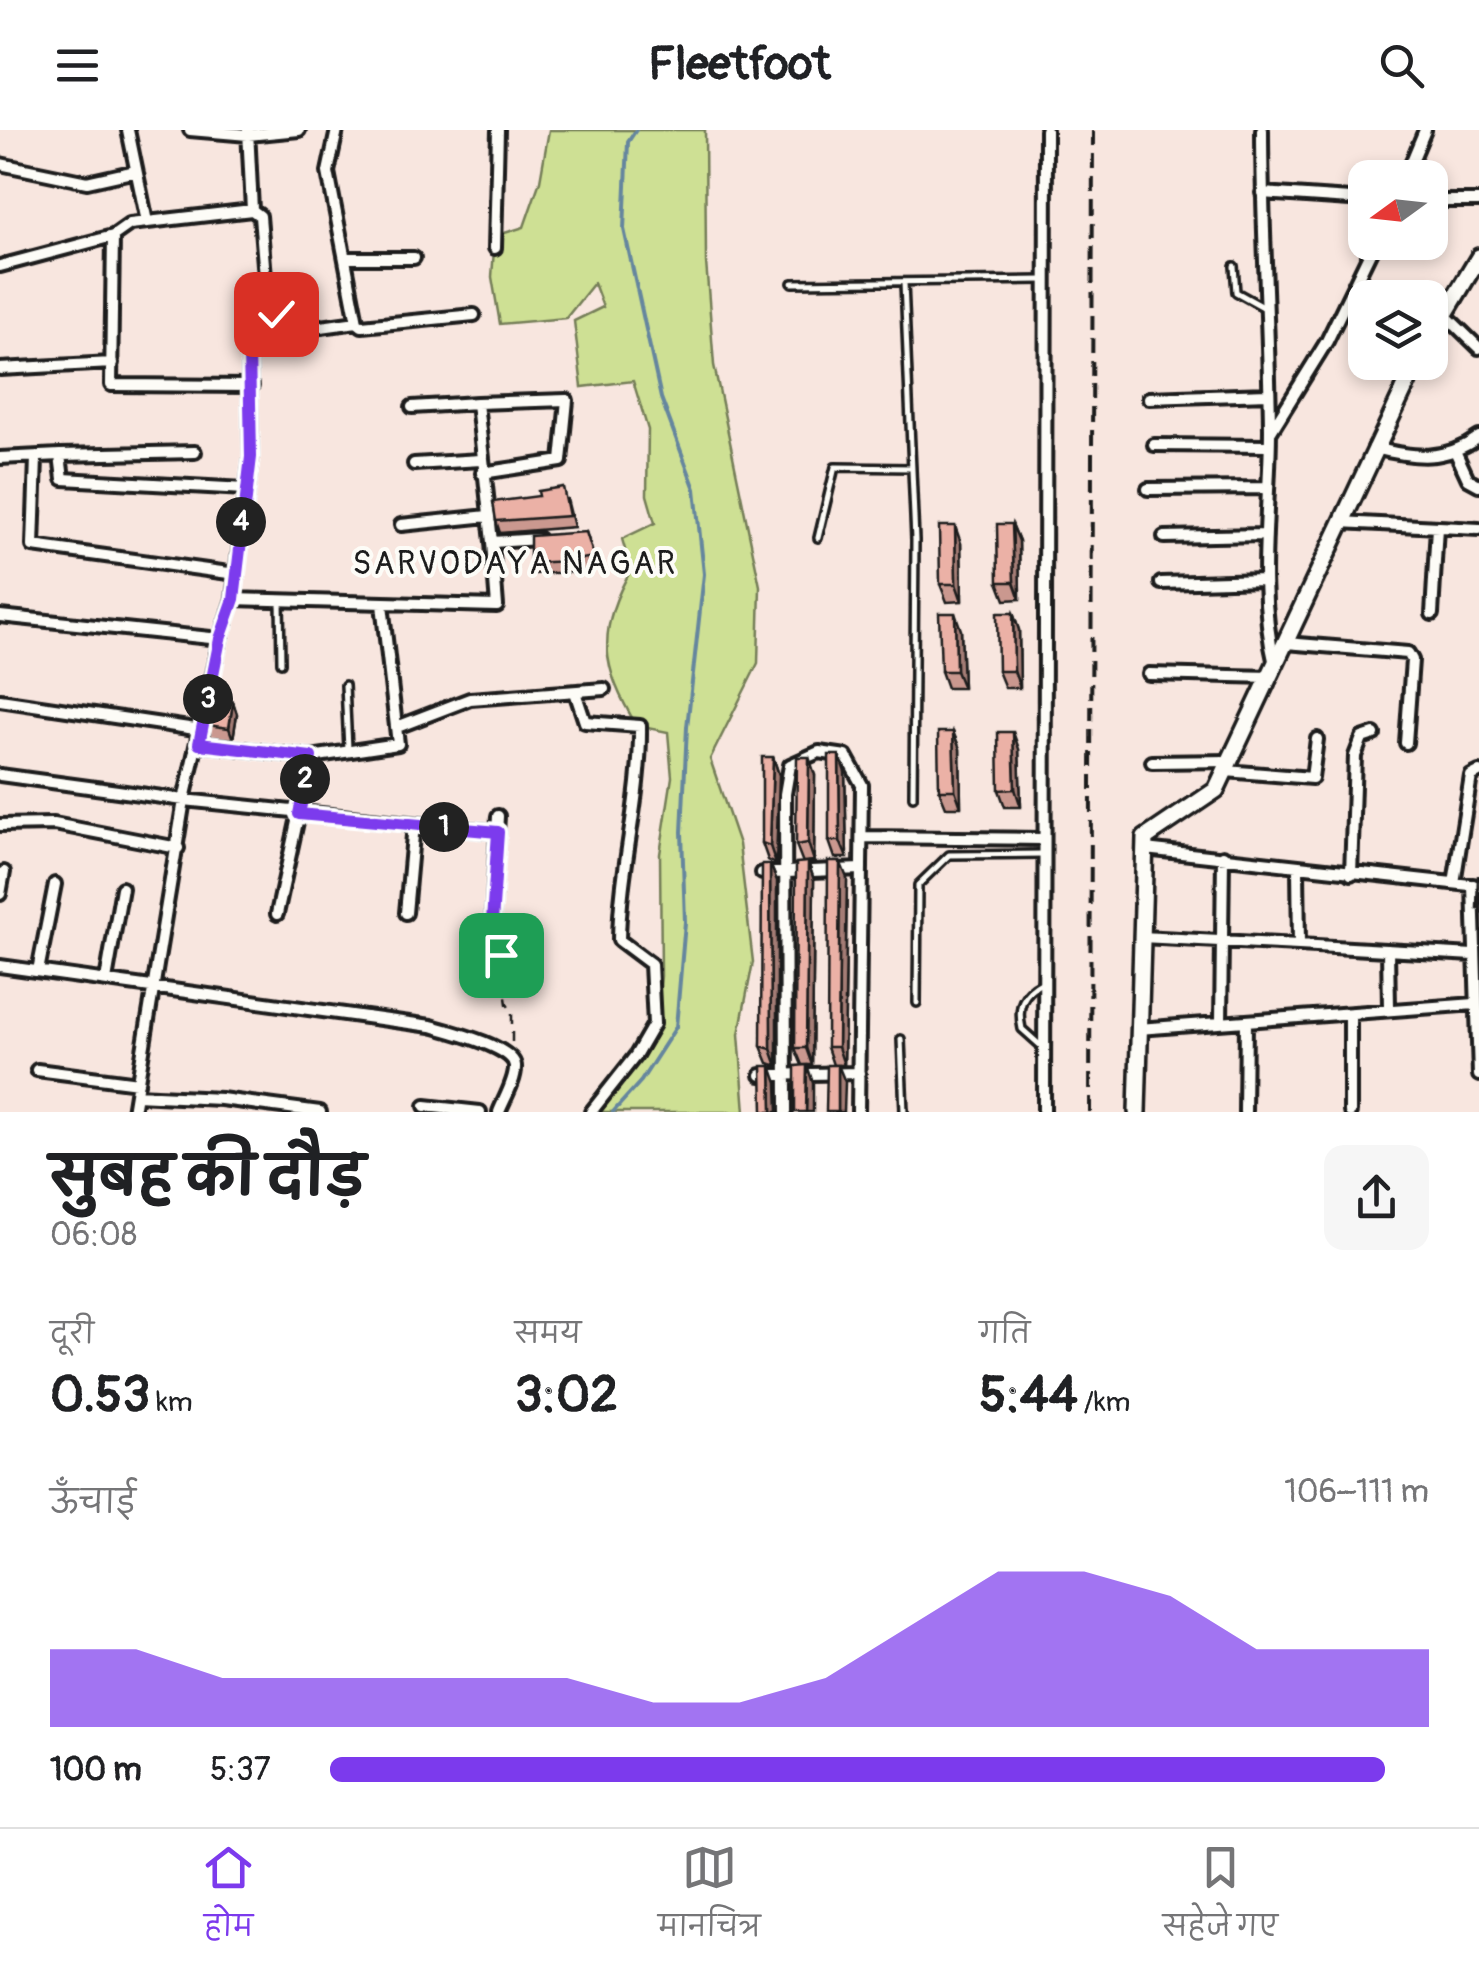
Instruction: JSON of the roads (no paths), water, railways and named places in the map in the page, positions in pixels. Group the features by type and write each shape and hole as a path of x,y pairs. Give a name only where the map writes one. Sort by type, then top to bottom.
{"street":[{"path":"128,130 147,222"},
{"path":"190,130 298,130"},
{"path":"337,130 328,172 357,322 362,326 474,315"},
{"path":"495,248 498,130"},
{"path":"1044,1112 1046,130"},
{"path":"1262,130 1270,433 1262,535 1273,671"},
{"path":"1412,160 1425,130"},
{"path":"248,132 252,210"},
{"path":"0,164 96,182 136,171"},
{"path":"1262,193 1348,199"},
{"path":"1448,201 1479,201"},
{"path":"0,266 113,236 120,228 252,210 260,216 264,238 264,312 249,349 251,457 234,599 220,639 184,800 133,1112"},
{"path":"113,236 111,384 252,386"},
{"path":"1448,307 1479,257"},
{"path":"344,258 414,258"},
{"path":"1270,433 1327,341 1366,260"},
{"path":"264,312 293,314 321,326 357,322"},
{"path":"1448,318 1479,348"},
{"path":"0,369 112,363"},
{"path":"1137,1112 1144,849 1152,831 1207,798 1229,766 1408,380"},
{"path":"1149,398 1268,394"},
{"path":"412,407 567,400 561,461 482,473"},
{"path":"234,599 497,606 477,403"},
{"path":"1374,448 1414,458 1456,453 1479,437"},
{"path":"1154,445 1268,446"},
{"path":"0,458 195,452"},
{"path":"1456,453 1468,479 1479,485"},
{"path":"60,455 63,479 245,489"},
{"path":"36,458 34,546 236,574"},
{"path":"414,464 481,460"},
{"path":"1148,488 1266,488"},
{"path":"402,525 488,516"},
{"path":"1339,522 1479,529"},
{"path":"1432,614 1437,527"},
{"path":"1164,537 1262,535"},
{"path":"492,542 551,538"},
{"path":"1161,583 1264,580"},
{"path":"199,744 311,757 398,744 382,604"},
{"path":"0,616 220,639"},
{"path":"1286,643 1408,653 1412,660 1406,743"},
{"path":"1149,674 1273,671"},
{"path":"396,726 470,699 576,695 604,689"},
{"path":"576,695 585,722 640,726 639,789 620,884 619,940 651,964 654,1024 636,1055 591,1112"},
{"path":"0,700 202,730"},
{"path":"1351,874 1355,756 1362,738 1374,734"},
{"path":"1152,762 1229,766 1312,778 1317,739"},
{"path":"786,1112 785,794 790,765 819,752 846,756 862,786 858,1112"},
{"path":"277,914 311,757"},
{"path":"1454,883 1471,776 1479,772"},
{"path":"0,775 299,814 498,832"},
{"path":"491,937 498,816"},
{"path":"0,826 54,824 178,848"},
{"path":"406,913 414,824"},
{"path":"862,837 1042,839"},
{"path":"1144,849 1476,886 1472,955 1479,1075"},
{"path":"1220,1022 1223,856"},
{"path":"1298,868 1299,945"},
{"path":"762,874 862,869"},
{"path":"0,894 4,872"},
{"path":"38,971 55,884"},
{"path":"106,980 122,888"},
{"path":"1141,937 1472,955"},
{"path":"1388,950 1390,1007"},
{"path":"0,966 431,1026 508,1051 516,1070 499,1112"},
{"path":"1138,1029 1350,1014 1390,1007 1474,1004"},
{"path":"1350,1014 1350,1112"},
{"path":"1245,1112 1246,1022"},
{"path":"38,1070 137,1089 320,1112"},
{"path":"761,1074 858,1073"},
{"path":"425,1106 480,1112"}],"lane":[{"path":"1234,266 1236,292 1266,308"},
{"path":"792,283 1045,280"},
{"path":"904,283 912,468 913,797"},
{"path":"818,538 835,468 912,468"},
{"path":"280,600 281,664"},
{"path":"345,685 348,752"},
{"path":"917,1003 918,885 949,855 1042,854"},
{"path":"1044,981 1022,998 1020,1023 1026,1035 1044,1048"},
{"path":"901,1039 904,1112"}],"waterway":[{"path":"613,1112 641,1081 676,1027 685,922 682,832 687,727 704,574 695,489 661,398 624,229 628,142 636,130"}],"railway":[{"path":"1090,1112 1093,130"}],"district":[{"name":"SARVODAYA NAGAR","path":"515,563"}]}
